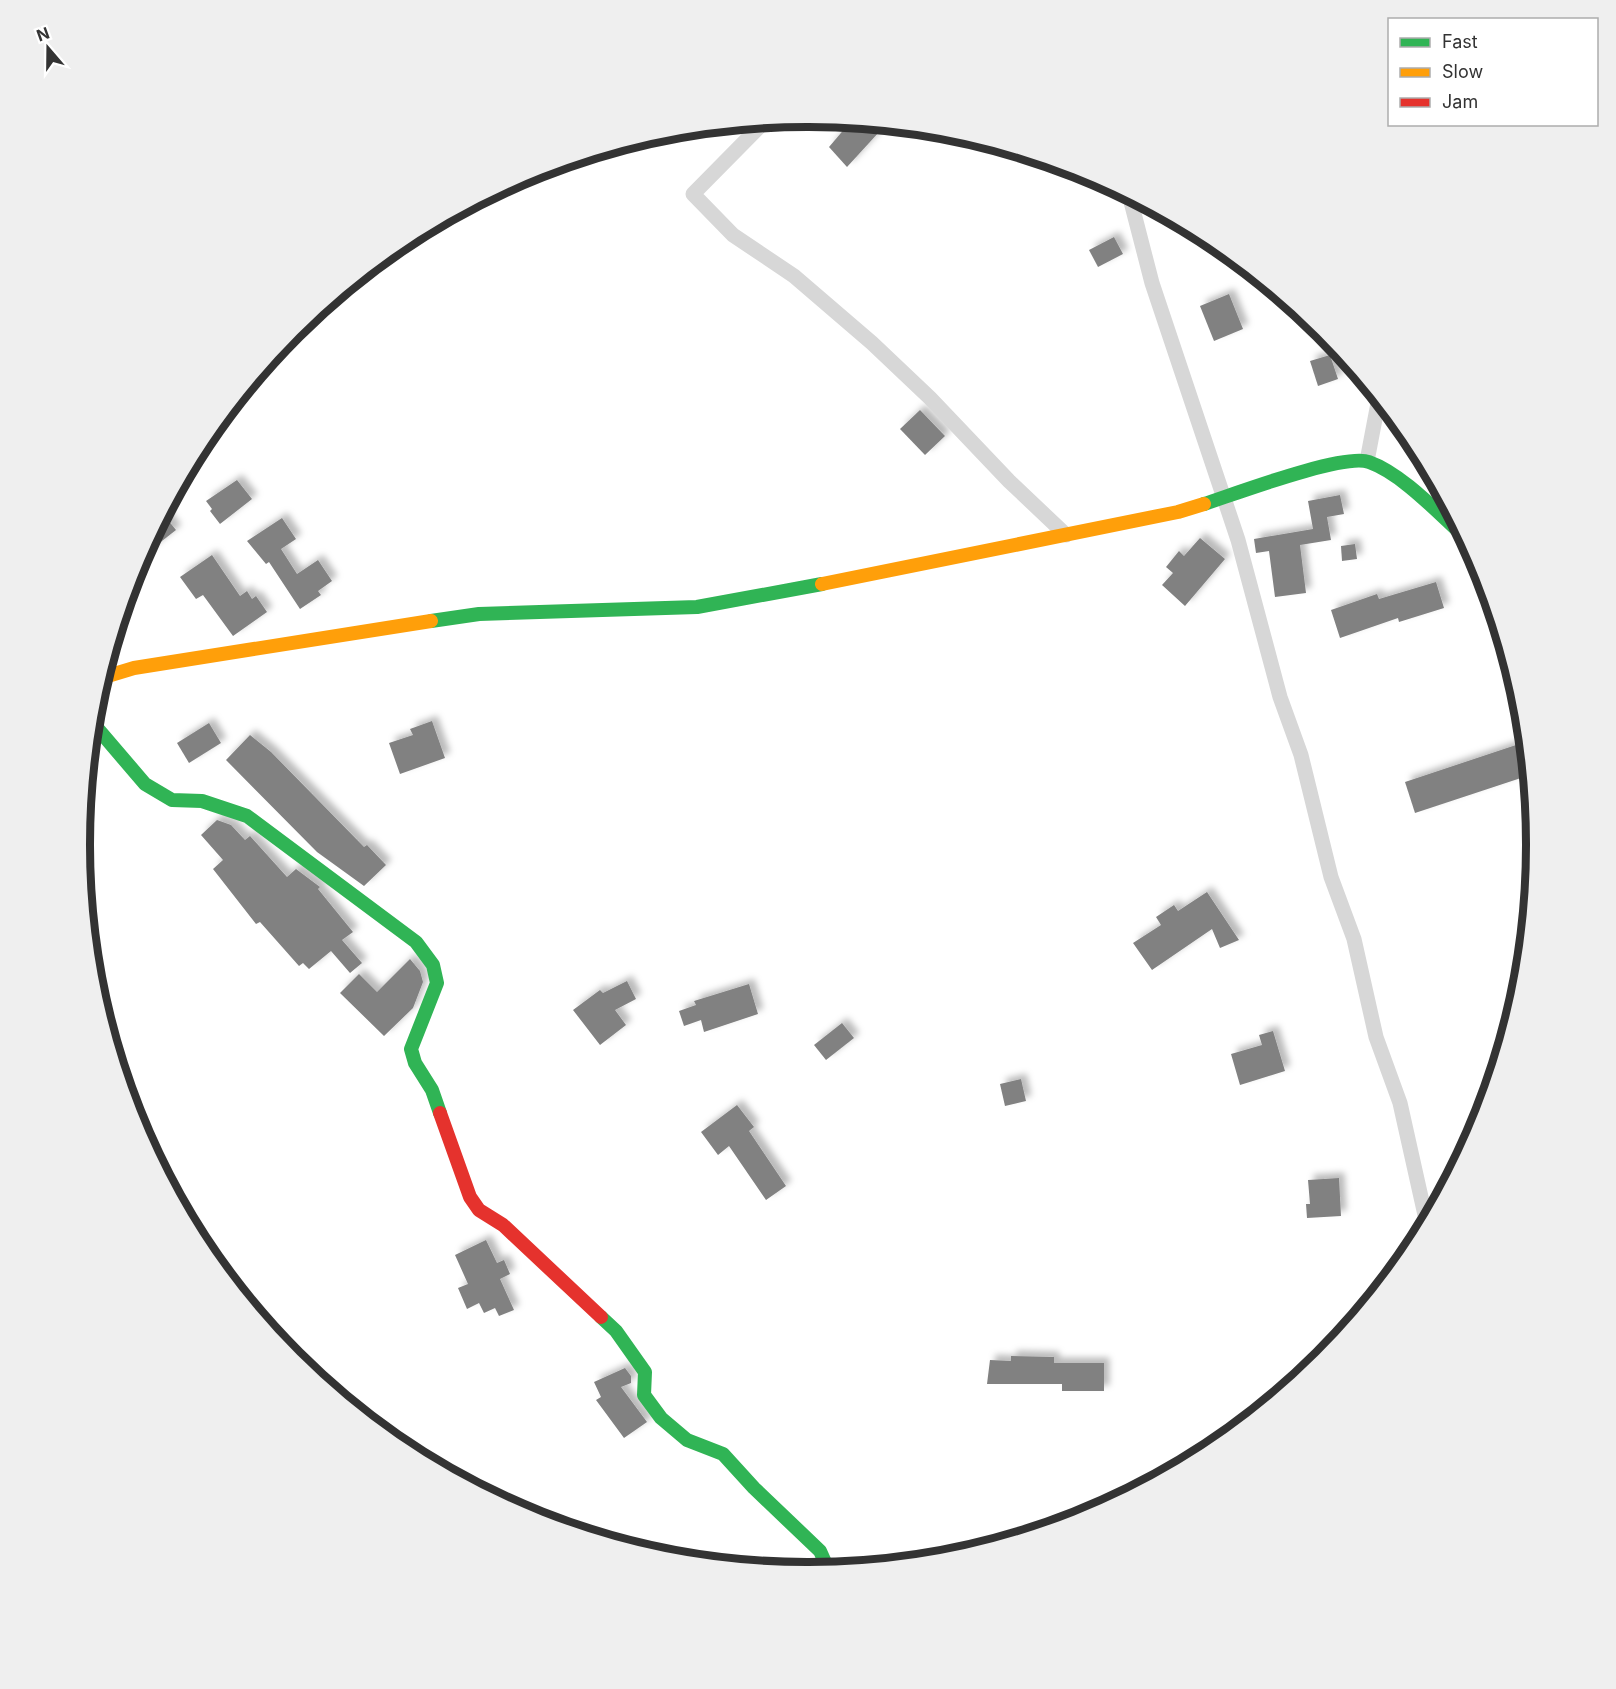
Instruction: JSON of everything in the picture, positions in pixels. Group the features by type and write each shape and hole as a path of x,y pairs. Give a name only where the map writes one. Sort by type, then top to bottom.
{"street":[{"path":"758,128 693,194 734,235 794,276 872,343 1066,535"},
{"path":"1133,205 1152,283 1255,596 1280,697 1301,755 1331,877 1354,939 1376,1037 1400,1103 1424,1213"},
{"path":"1367,461 1377,406"},
{"path":"110,675 134,668 479,614 697,607 918,566 1178,512 1325,466 1351,461 1367,461 1389,471 1451,525"},
{"path":"99,731 145,784 172,800 202,801 247,816 416,942 433,964 437,983 411,1049 415,1063 432,1090 470,1197 479,1210 503,1225 616,1331 645,1372 644,1395 661,1418 687,1440 723,1454 754,1488 820,1551 825,1562"}],"building":[{"path":"846,128 880,131 847,167 829,147"},
{"path":"1114,237 1123,254 1098,267 1089,250"},
{"path":"1229,294 1243,329 1214,341 1200,306"},
{"path":"1330,355 1338,379 1318,386 1310,361"},
{"path":"920,410 945,436 925,455 900,429"},
{"path":"237,480 252,499 220,524 206,501"},
{"path":"1340,495 1344,514 1327,517 1331,540 1300,545 1306,593 1275,597 1269,551 1256,553 1254,539 1313,529 1308,501"},
{"path":"282,518 296,539 281,549 297,574 318,560 332,581 318,591 321,595 300,609 269,562 266,564 247,541"},
{"path":"168,520 176,530 156,546"},
{"path":"1200,538 1225,559 1185,606 1162,585 1173,573 1166,567 1179,551 1184,556"},
{"path":"1355,544 1357,559 1342,561 1341,546"},
{"path":"212,555 240,596 247,591 252,599 256,596 267,612 233,636 203,595 196,599 180,577"},
{"path":"1436,582 1444,608 1399,622 1398,618 1340,638 1331,610 1377,594 1379,599"},
{"path":"432,721 445,758 400,774 389,743 413,735 410,729"},
{"path":"209,723 221,743 189,763 177,743"},
{"path":"250,735 271,752 364,847 367,845 386,865 364,886 317,852 226,760"},
{"path":"1519,744 1522,778 1415,813 1405,782"},
{"path":"217,820 231,825 245,840 250,836 287,877 296,869 320,887 318,889 353,932 342,940 362,963 350,973 331,951 309,969 303,963 299,966 260,922 256,924 213,869 223,860 201,835"},
{"path":"1207,892 1239,940 1220,948 1212,929 1152,970 1133,943 1161,925 1156,917 1174,905 1178,911"},
{"path":"410,959 420,971 423,982 413,1008 384,1036 340,993 359,974 377,992"},
{"path":"627,981 636,999 615,1010 626,1025 600,1045 573,1010 600,990 603,993"},
{"path":"749,984 758,1014 704,1032 701,1020 684,1026 679,1011 696,1005 694,1001"},
{"path":"842,1023 854,1038 826,1060 814,1045"},
{"path":"1273,1031 1285,1071 1240,1085 1231,1054 1262,1045 1259,1035"},
{"path":"1021,1079 1026,1101 1005,1106 1000,1084"},
{"path":"737,1105 754,1127 749,1131 786,1186 766,1200 729,1146 718,1155 701,1132"},
{"path":"1339,1178 1341,1216 1307,1218 1306,1204 1310,1204 1308,1180"},
{"path":"486,1240 497,1263 504,1260 510,1274 500,1279 514,1310 499,1316 495,1308 484,1313 479,1303 467,1309 458,1288 468,1284 455,1255"},
{"path":"1011,1356 1054,1357 1054,1363 1104,1363 1104,1391 1062,1391 1062,1384 987,1384 990,1360 1011,1361"},
{"path":"625,1368 631,1376 631,1383 621,1387 647,1422 624,1438 596,1400 601,1397 594,1382"}],"traffic: fast":[{"path":"1204,504 1314,469 1356,461 1369,462 1395,476 1450,523"},
{"path":"431,621 479,614 697,607 822,584"},
{"path":"99,731 145,784 172,800 202,801 247,816 416,942 433,965 437,983 411,1049 415,1063 432,1090 440,1113"},
{"path":"601,1317 616,1331 645,1372 644,1395 661,1418 687,1440 723,1454 754,1488 820,1551 825,1562"}],"traffic: slow":[{"path":"822,584 1178,512 1204,504"},
{"path":"110,675 134,668 431,621"}],"traffic: jam":[{"path":"440,1113 470,1197 479,1210 503,1225 601,1317"}]}
